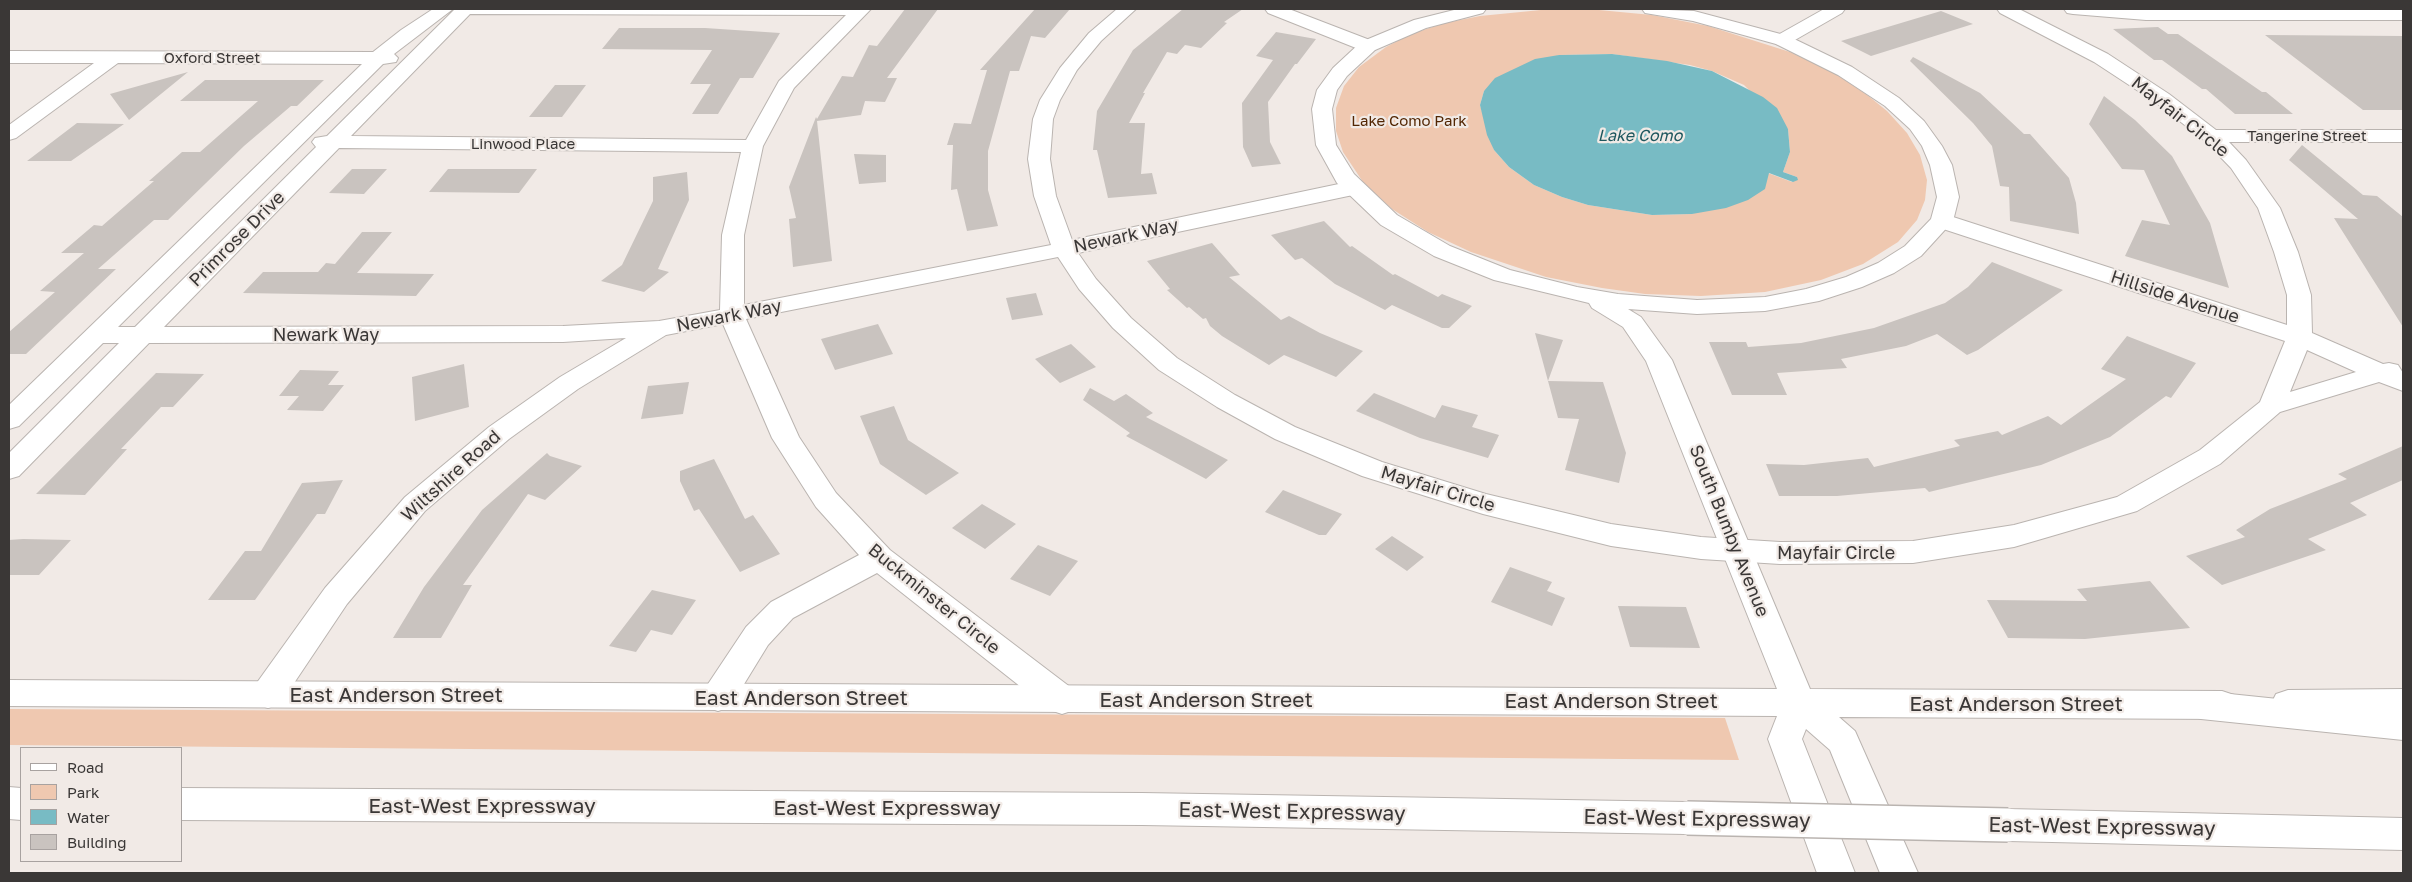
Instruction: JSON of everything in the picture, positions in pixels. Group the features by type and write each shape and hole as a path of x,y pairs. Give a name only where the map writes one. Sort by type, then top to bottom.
{"main road":[{"name":"Primrose Drive","path":"9,420 378,58 406,34 444,9"},
{"name":"Primrose Drive","path":"9,469 465,9"},
{"path":"465,9 860,10"},
{"name":"Mayfair Circle","path":"1127,9 1095,37 1069,68 1050,100 1043,119 1039,159 1045,196 1064,249 1087,284 1122,324 1168,364 1226,401 1285,434 1372,469 1483,504 1611,535 1738,552 1913,552 2014,536 2127,504 2210,458 2271,406 2299,337 2298,295 2286,252 2269,208 2239,164 2210,136 2162,98 2101,58 2006,9"},
{"path":"1274,9 1368,46"},
{"path":"1477,9 1420,24 1368,46 1340,72 1327,90 1322,109 1326,145 1353,188 1389,220 1442,251 1502,275 1576,294 1655,305 1697,307 1766,304 1810,296 1854,282 1886,268 1913,251 1942,221 1948,197 1941,165 1932,146 1916,125 1892,102 1845,71 1782,40 1694,16 1651,9"},
{"path":"1782,40 1836,9"},
{"path":"2073,9 2146,15 2403,15"},
{"name":"Buckminster Circle","path":"860,10 786,85 753,146 733,235 732,316 756,374 786,438 826,500 879,558 1062,700"},
{"name":"Oxford Street","path":"9,57 416,59"},
{"path":"9,134 114,57"},
{"name":"Tangerine Street","path":"2210,136 2403,136"},
{"name":"Linwood Place","path":"293,142 753,146"},
{"name":"Newark Way","path":"94,335 563,334 660,329 1064,249 1353,188"},
{"name":"Hillside Avenue","path":"1942,221 2299,337 2396,375"},
{"name":"South Bumby Avenue","path":"1576,294 1601,303 1632,322 1659,360 1799,702 1843,741 1899,873"},
{"name":"South Bumby Avenue","path":"1659,360 1658,331 1662,323 1667,317 1678,311 1697,307"},
{"name":"Wiltshire Road","path":"268,694 336,596 415,504 499,432 569,382 660,329"},
{"path":"2271,406 2396,375"},
{"path":"718,697 756,636 782,610 879,558"},
{"name":"East Anderson Street","path":"9,693 2202,705 2403,703"},
{"path":"1799,702 1785,739 1836,873"},
{"path":"2202,705 2340,721 2403,726"},
{"name":"East-West Expressway","path":"182,804 1132,809 1687,818 2403,834"}],"green space":[{"name":"Lake Como Park","path":"1551,9 1599,10 1652,15 1708,26 1790,52 1836,74 1866,94 1887,111 1907,133 1920,155 1927,180 1925,200 1917,220 1898,242 1863,264 1821,280 1765,292 1701,296 1645,294 1546,277 1471,252 1428,232 1392,209 1365,185 1343,152 1336,131 1336,108 1344,86 1359,67 1386,47 1411,34 1445,23 1480,16","holes":["1612,54 1690,65 1712,71 1744,85 1788,129 1790,152 1783,172 1797,177 1792,182 1768,173 1766,179 1692,214 1652,215 1588,205 1562,197 1534,185 1509,167 1494,150 1480,105 1484,91 1559,55"]},
{"path":"9,709 1725,718 1739,760 9,745"}],"water":[{"name":"Lake Como","path":"1612,54 1667,61 1712,71 1763,97 1777,108 1788,129 1790,152 1783,172 1797,177 1798,180 1793,182 1769,173 1765,189 1748,200 1726,208 1692,214 1652,215 1588,205 1562,197 1534,185 1509,167 1494,150 1487,135 1480,105 1484,91 1495,78 1535,59 1559,55"}],"building":[{"path":"905,9 938,9 887,78 897,78 885,102 865,101 861,115 817,121 832,261 793,267 789,219 796,218 789,187 816,117 817,119 842,76 853,77 869,45 877,46"},
{"path":"1035,9 1070,9 1045,38 1031,36 1019,71 1010,71 988,151 988,190 998,226 967,231 957,189 951,190 953,145 947,145 954,123 971,124 987,70 980,70"},
{"path":"1183,9 1243,9 1224,22 1227,23 1201,48 1185,45 1177,54 1167,52 1143,93 1145,93 1129,123 1145,123 1141,174 1152,173 1157,194 1108,198 1097,150 1093,150 1097,111 1133,50"},
{"path":"1941,11 1973,24 1871,56 1841,41"},
{"path":"2158,27 2168,34 2178,34 2262,92 2266,92 2293,114 2235,114 2206,89 2202,89 2162,60 2154,60 2113,29"},
{"path":"619,28 705,28 780,33 753,78 740,78 718,114 692,114 711,84 690,84 712,50 602,49"},
{"path":"1276,32 1316,39 1297,64 1295,64 1268,102 1270,142 1281,164 1252,167 1243,147 1242,103 1273,60 1256,56"},
{"path":"2265,35 2403,36 2403,110 2363,110"},
{"path":"1913,57 1980,93 2024,134 2030,134 2069,178 2076,203 2079,234 2010,221 2009,187 2000,186 1992,146 1973,123 1910,61"},
{"path":"188,72 129,120 110,94"},
{"path":"205,80 324,80 297,106 291,106 244,146 168,220 154,220 98,269 116,269 26,354 9,354 9,332 55,292 40,291 84,253 61,253 94,225 102,226 154,181 149,181 182,152 200,152 258,101 180,101"},
{"path":"555,85 586,85 562,117 529,117"},
{"path":"2104,96 2135,120 2172,156 2210,223 2229,288 2125,256 2142,220 2170,225 2144,170 2122,169 2089,124"},
{"path":"77,123 124,124 71,161 27,161"},
{"path":"2302,145 2363,195 2377,196 2403,217 2403,327 2334,218 2358,219 2289,160"},
{"path":"854,154 886,155 886,182 859,184"},
{"path":"352,169 387,169 364,194 329,193"},
{"path":"448,169 537,169 519,193 429,192"},
{"path":"687,172 689,200 658,269 669,272 644,292 601,281 622,265 653,201 653,177"},
{"path":"1324,221 1350,247 1352,246 1393,275 1395,274 1438,297 1442,294 1472,306 1449,328 1442,328 1392,305 1385,310 1335,284 1302,258 1295,260 1271,235"},
{"path":"362,232 392,232 357,273 434,274 416,296 243,293 263,272 318,272 326,263 335,264"},
{"path":"1212,243 1240,275 1229,277 1281,320 1289,316 1320,333 1363,351 1336,377 1284,355 1269,365 1222,336 1210,326 1206,318 1203,319 1189,307 1187,308 1167,290 1170,289 1147,261"},
{"path":"1992,262 2063,290 1978,350 1967,355 1937,334 1906,346 1841,359 1847,368 1777,373 1787,395 1732,395 1709,342 1746,342 1748,347 1801,343 1874,328 1945,303 1968,287"},
{"path":"1036,293 1043,315 1012,320 1006,298"},
{"path":"878,324 893,354 835,370 821,339"},
{"path":"1535,333 1563,340 1548,381"},
{"path":"2127,336 2196,363 2171,398 2166,396 2110,437 2041,465 1929,492 1925,488 1837,496 1779,496 1766,464 1804,465 1868,458 1874,467 1960,446 1954,440 1998,431 2002,435 2048,416 2061,425 2126,379 2101,369"},
{"path":"1071,344 1096,367 1060,383 1035,359"},
{"path":"464,364 469,407 415,421 412,377"},
{"path":"300,370 339,371 328,385 344,385 323,411 287,410 299,396 279,396"},
{"path":"156,373 204,374 173,407 161,407 121,449 127,449 85,495 36,494"},
{"path":"1548,381 1603,382 1626,453 1619,483 1565,470 1579,419 1558,418"},
{"path":"689,382 683,414 641,419 648,386"},
{"path":"1090,388 1114,401 1126,394 1153,413 1146,417 1228,460 1206,479 1126,436 1130,433 1083,400"},
{"path":"1374,393 1435,418 1442,405 1478,415 1472,427 1499,435 1488,458 1420,438 1356,411"},
{"path":"894,406 908,440 959,473 926,495 880,464 860,416"},
{"path":"2403,446 2403,480 2350,503 2367,515 2308,539 2326,550 2222,585 2186,556 2245,537 2236,530 2270,509 2347,479 2338,474"},
{"path":"547,453 550,456 582,466 545,500 528,494 463,585 472,585 441,638 393,638 424,587 482,510"},
{"path":"714,459 745,519 753,515 780,554 740,572 699,509 694,511 680,481 680,471"},
{"path":"343,480 325,514 317,514 255,600 208,600 245,551 261,551 302,483"},
{"path":"1283,490 1342,514 1326,535 1319,535 1265,512"},
{"path":"982,504 1016,524 985,549 952,528"},
{"path":"1392,536 1424,557 1407,571 1375,549"},
{"path":"9,540 71,540 39,575 9,575"},
{"path":"1038,545 1078,561 1050,596 1010,579"},
{"path":"1510,567 1552,582 1547,591 1565,598 1552,626 1491,602"},
{"path":"2150,581 2190,628 2085,639 2008,638 1987,600 2087,601 2077,589"},
{"path":"652,590 696,600 672,635 651,630 636,652 609,646"},
{"path":"1618,606 1686,607 1700,648 1630,647"}]}
